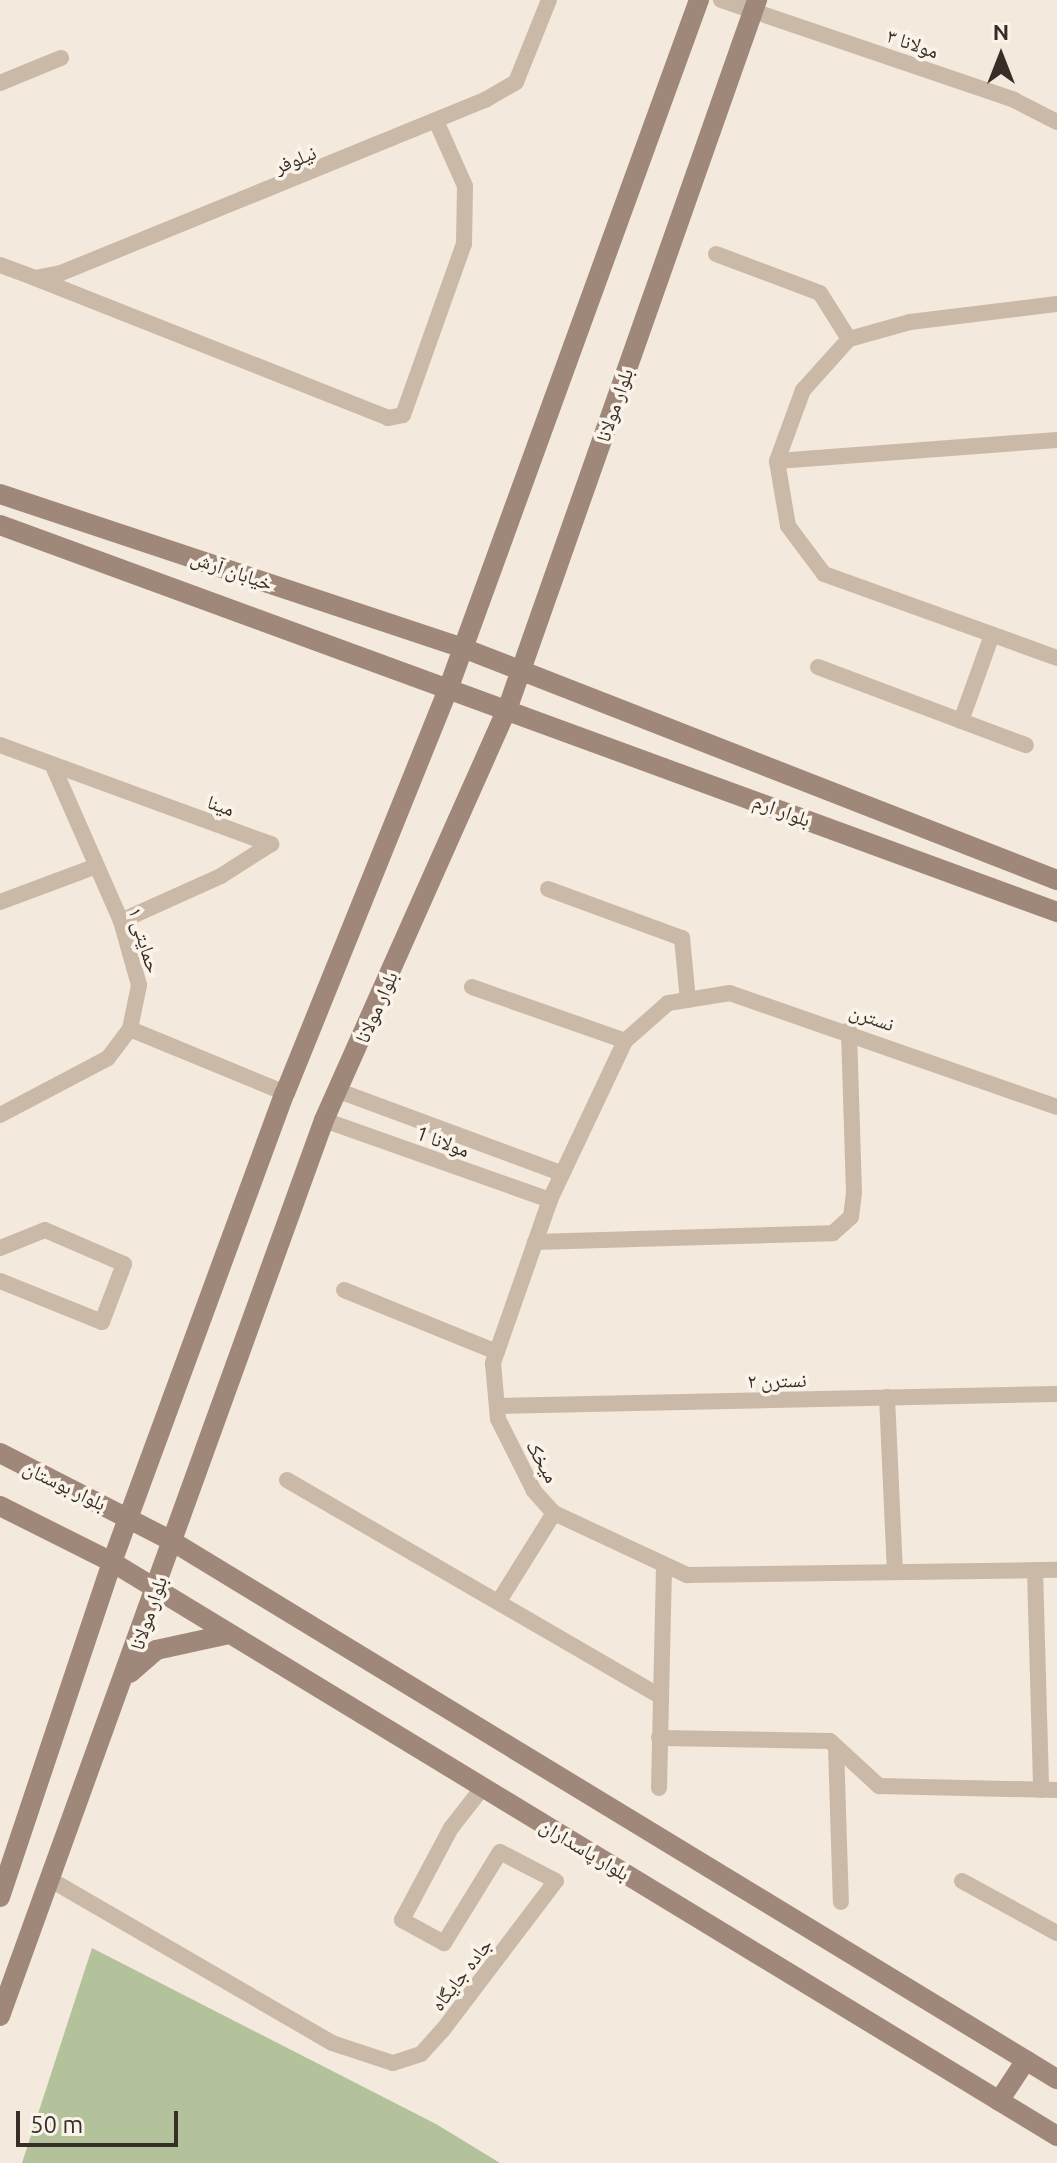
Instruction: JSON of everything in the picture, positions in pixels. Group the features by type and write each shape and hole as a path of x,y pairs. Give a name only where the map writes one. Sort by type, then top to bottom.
{"main road":[{"path":"0,1897 112,1562 285,1093 450,684 699,0"},
{"name":"بلوار مولانا","path":"0,2016 158,1592 170,1540 324,1120 508,707 755,6"},
{"name":"خیابان آرش","path":"0,494 463,648 520,673"},
{"name":"خیابان آرش","path":"0,525 130,569 508,707"},
{"path":"130,569 142,540"},
{"name":"بلوار ارم","path":"520,673 1057,880"},
{"name":"بلوار ارم","path":"508,707 1057,912"},
{"name":"بلوار بوستان","path":"0,1453 131,1517"},
{"path":"0,1506 112,1562"},
{"path":"131,1517 1057,2079"},
{"name":"بلوار پاسداران","path":"112,1562 1057,2136"},
{"path":"127,1676 156,1650 229,1634"},
{"path":"999,2101 1026,2060"}],"street":[{"name":"نیلوفر","path":"35,278 112,255 437,123 516,82 549,0"},
{"name":"مولانا ۳","path":"721,0 755,6 1000,95 1057,122"},
{"path":"0,83 61,58"},
{"path":"0,265 388,418 403,415 464,244 465,186 437,123"},
{"path":"716,254 820,293 849,339"},
{"path":"1057,304 910,322 849,339 803,390 777,461 788,526 824,574 1057,658"},
{"path":"777,461 1057,440"},
{"path":"961,721 992,635"},
{"path":"818,667 1026,745"},
{"name":"مینا","path":"0,745 271,844 221,876 121,921"},
{"name":"حمایتی ۱","path":"0,1115 108,1058 130,1029 139,985 121,921 52,764"},
{"path":"0,902 97,866"},
{"path":"548,889 682,938 688,1000"},
{"path":"472,987 625,1041"},
{"name":"نسترن","path":"668,1003 730,993 849,1030 1057,1107"},
{"name":"میخک","path":"668,1003 625,1041 561,1173 497,1352 497,1406 534,1491 554,1513 687,1575 1057,1570"},
{"path":"130,1029 285,1093"},
{"path":"535,1242 833,1233 851,1217 854,1192 849,1030"},
{"name":"مولانا 1","path":"339,1091 561,1173"},
{"name":"مولانا 1","path":"324,1120 550,1200"},
{"path":"0,1248 45,1230 124,1264 102,1322 0,1281"},
{"path":"344,1290 497,1352"},
{"name":"نسترن ۲","path":"497,1406 1057,1394"},
{"path":"887,1397 895,1572"},
{"path":"287,1480 660,1696"},
{"path":"499,1601 554,1513"},
{"path":"659,1788 664,1566"},
{"path":"659,1738 836,1747 879,1786 1049,1790 1035,1570"},
{"path":"836,1747 841,1902"},
{"name":"جاده جایگاه","path":"51,1880 332,2043 393,2063 421,2054 442,2031 556,1881 500,1852 444,1943 402,1920 483,1787"},
{"path":"962,1881 1057,1933"}],"green space":[{"path":"92,1948 436,2124 500,2163 22,2163"}]}
